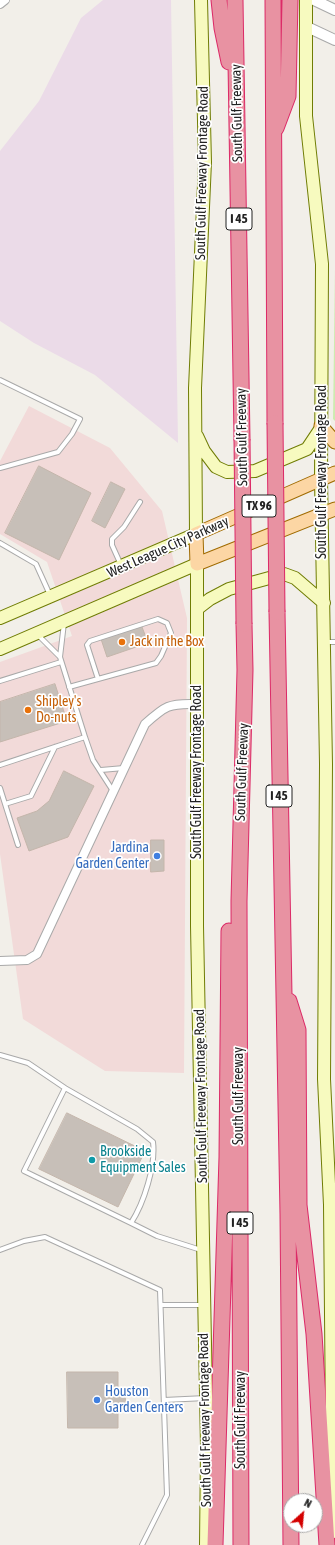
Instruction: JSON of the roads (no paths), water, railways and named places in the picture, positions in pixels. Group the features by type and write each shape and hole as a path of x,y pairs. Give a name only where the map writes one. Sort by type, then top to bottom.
{"highway":[{"path":"219,0 222,28 236,92"},
{"name":"South Gulf Freeway","path":"235,0 245,670 239,917 241,1545"},
{"name":"I 45","path":"273,0 277,612 288,1206 291,1545"},
{"path":"273,138 288,96 290,0"},
{"path":"215,1545 227,1157 228,938 240,836"},
{"path":"283,981 298,1030 299,1205 314,1334 327,1545"}],"main road":[{"name":"South Gulf Freeway Frontage Road","path":"201,0 205,162 195,388 195,431 197,564 197,926 206,1398 206,1545"},
{"name":"South Gulf Freeway Frontage Road","path":"306,0 306,116 322,264 321,479 324,603 330,642 326,764 324,1079 328,1122 332,1241 334,1469 333,1545"},
{"path":"195,431 204,451 216,467 227,472 255,471 307,449 321,427 335,442"},
{"name":"West League City Parkway","path":"0,618 122,567 335,473"},
{"name":"West League City Parkway","path":"0,650 197,564 335,509"},
{"path":"197,609 210,599 229,589 284,574 295,578 324,603"}],"street":[{"path":"0,4 5,0"},
{"path":"314,0 335,10"},
{"path":"305,26 335,40"},
{"path":"0,961 26,960 37,954 145,724 162,708 177,704 196,704"}],"lane":[{"path":"0,380 80,419 72,434 58,452 0,468"},
{"path":"122,567 112,544 112,539 124,527 140,502"},
{"path":"0,544 36,564 51,597"},
{"path":"69,687 98,679 156,663 161,656 171,633 168,623 158,619 90,641 87,644 98,679"},
{"path":"64,622 60,657 61,662 93,760 101,770 113,792"},
{"path":"37,634 60,657"},
{"path":"0,681 61,662"},
{"path":"0,765 85,737"},
{"path":"5,804 31,796 55,747"},
{"path":"101,770 124,768"},
{"path":"0,788 18,845"},
{"path":"0,1055 28,1063 65,1088 137,1129 153,1142 154,1154 151,1168 138,1212 131,1224"},
{"path":"65,1088 24,1171 157,1236 203,1251"},
{"path":"330,1200 335,1186"},
{"path":"0,1250 44,1237 160,1290 167,1495 142,1545"},
{"path":"161,1305 204,1306"},
{"path":"164,1400 206,1398"}],"place":[{"name":"Jack in the Box","path":"122,642"},
{"name":"Shipley's Do-nuts","path":"28,710"},
{"name":"Jardina Garden Center","path":"157,856"},
{"name":"Brookside Equipment Sales","path":"92,1160"},
{"name":"Houston Garden Centers","path":"97,1400"}]}
